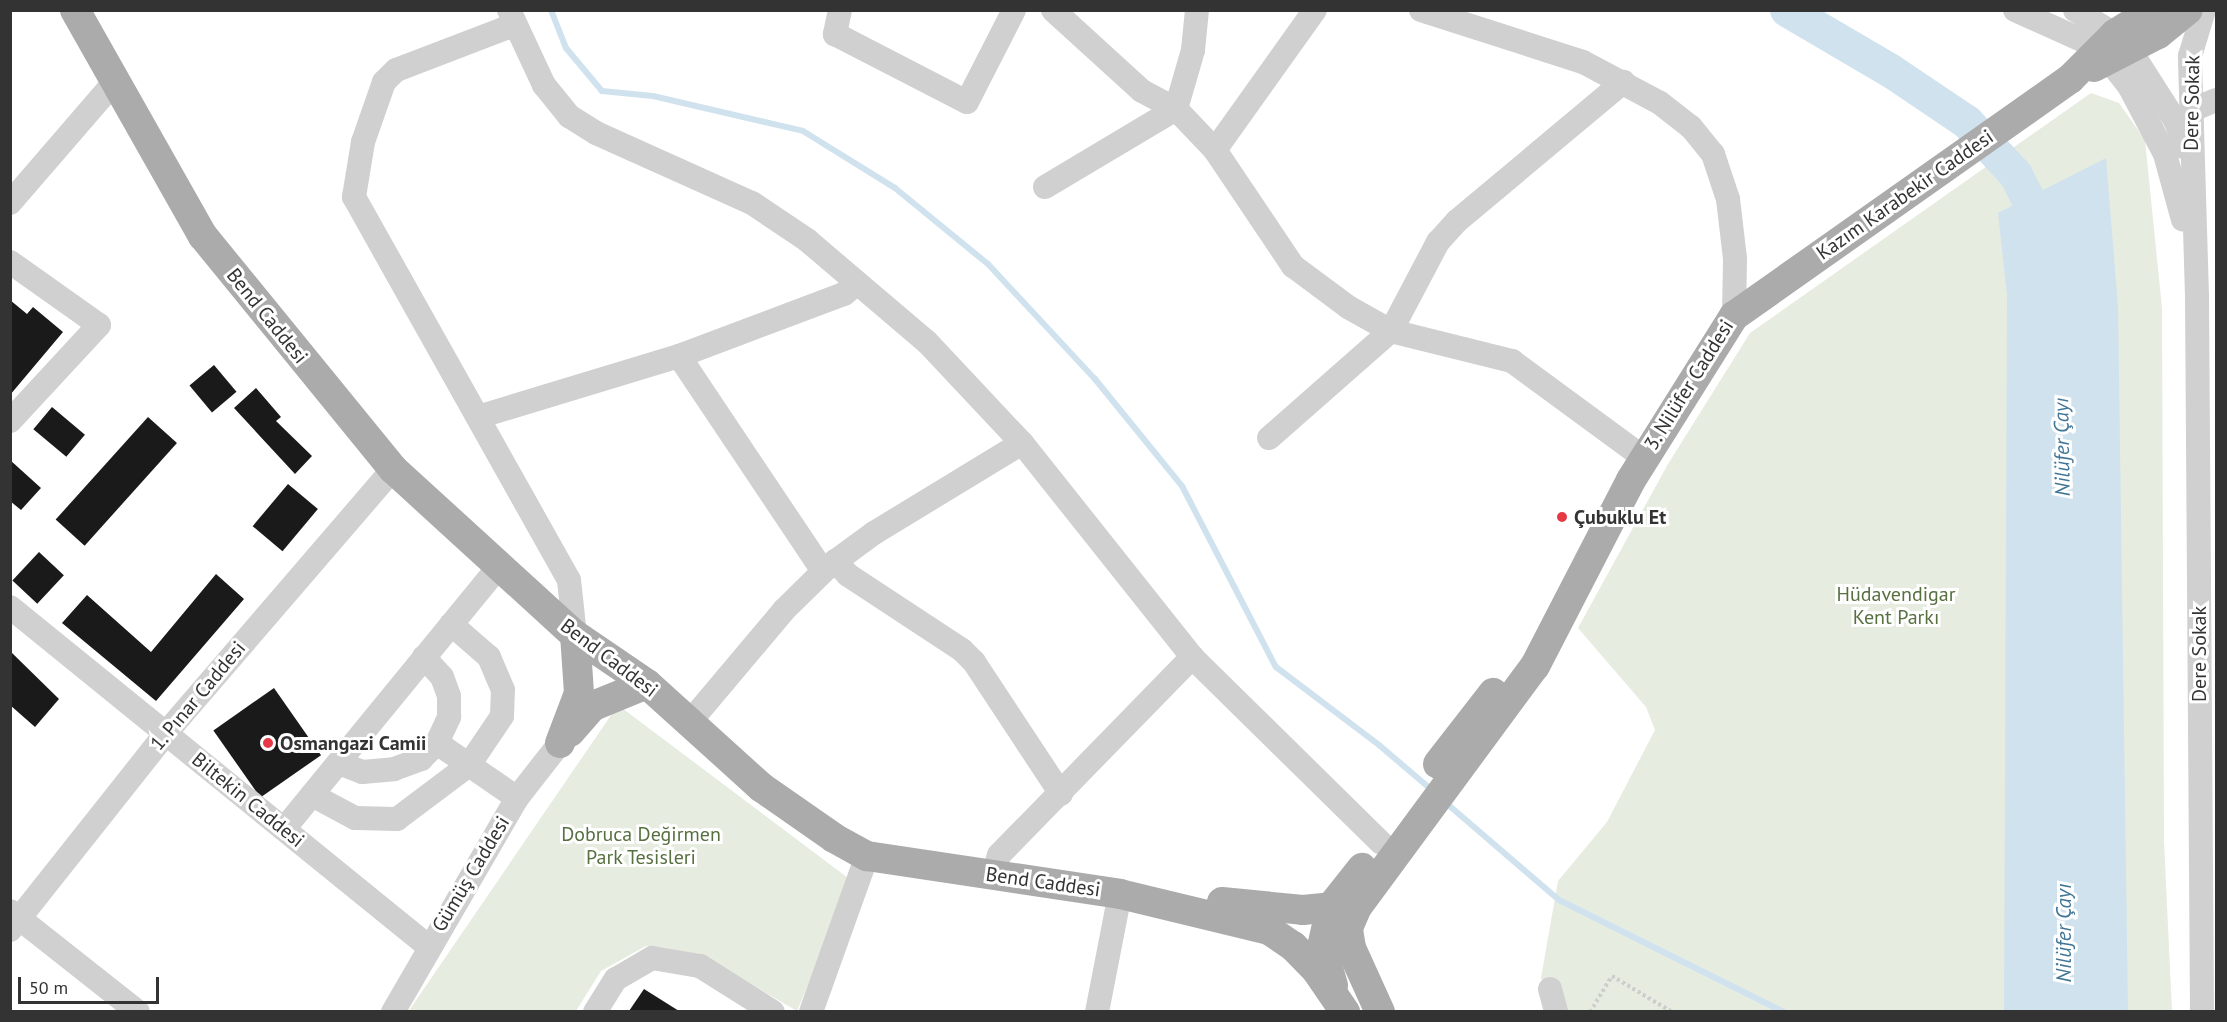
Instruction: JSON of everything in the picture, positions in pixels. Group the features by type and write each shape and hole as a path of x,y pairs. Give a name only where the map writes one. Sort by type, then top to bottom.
{"main road":[{"name":"Bend Caddesi","path":"75,10 203,236 393,469 575,635 647,684 761,787 834,838 867,856 1120,894 1269,930 1293,946 1317,971 1344,1009"},
{"name":"Kazım Karabekir Caddesi","path":"1734,316 2074,77 2113,48 2153,10"},
{"name":"Kazım Karabekir Caddesi","path":"2113,48 2188,10"},
{"name":"3. Nilüfer Caddesi","path":"1409,819 1566,605 1644,458 1734,316"},
{"path":"560,743 579,693 575,635"},
{"path":"560,743 593,706 647,684"},
{"path":"1344,1009 1326,967 1322,947 1329,916 1381,843 1409,819"},
{"path":"1269,930 1329,916 1409,819"},
{"path":"1120,894 1169,894 1329,916 1348,928 1351,948 1380,1011"}],"street":[{"path":"840,10 835,34 966,102 1014,10"},
{"path":"1053,10 1142,91 1176,109 1215,150 1293,266 1348,307 1391,331 1512,361 1644,458"},
{"path":"1045,188 1176,109 1193,50 1197,10"},
{"path":"1215,150 1315,10"},
{"name":"3. Nilüfer Caddesi","path":"1421,10 1583,62 1623,82 1691,127 1713,154 1728,199 1735,259 1734,316"},
{"name":"Dere Sokak","path":"2015,10 2113,48 2176,122 2191,162"},
{"path":"2075,10 2113,48"},
{"name":"Dere Sokak","path":"2202,1011 2197,296 2191,162 2190,56 2204,10"},
{"path":"575,635 569,580 362,213 354,185 363,142 384,82 396,70 512,18 544,85 569,116 596,133 752,203 807,240 927,342 1022,443 1192,657 1381,843"},
{"name":"Dere Sokak","path":"2113,48 2129,86 2165,154 2197,296"},
{"path":"10,203 116,80"},
{"path":"1269,438 1391,331 1438,242 1457,220 1623,82"},
{"path":"2190,111 2217,100"},
{"path":"10,262 99,325 10,420"},
{"path":"478,417 679,356 844,294 857,283"},
{"path":"679,356 829,566 848,575 962,650 974,662 1061,794"},
{"path":"689,723 784,610 829,566 1022,443"},
{"name":"1. Pınar Caddesi","path":"14,920 166,733 393,469"},
{"path":"284,829 499,566"},
{"name":"Biltekin Caddesi","path":"10,607 429,946"},
{"path":"312,795 355,818 397,819 469,765 502,716 503,690 489,657 452,624"},
{"path":"339,762 362,772 394,769 421,759 437,743 449,717 449,696 442,677 424,657"},
{"path":"993,874 999,855 1061,794 1192,657"},
{"path":"437,743 517,798"},
{"name":"Gümüş Caddesi","path":"393,1011 517,798 560,743"},
{"path":"811,1011 867,856"},
{"path":"1097,1011 1120,894"},
{"path":"14,920 138,1011"},
{"path":"595,1011 616,979 652,958 700,966 772,1011"}],"path":[{"path":"1590,1011 1612,976 1672,1011"}],"green space":[{"name":"Hüdavendigar Kent Parkı","path":"2091,93 2119,103 2145,140 2162,308 2164,841 2172,1011 1551,1011 1541,978 1558,881 1607,822 1655,730 1646,707 1578,628 1668,464 1750,333"},
{"name":"Dobruca Değirmen Park Tesisleri","path":"618,705 852,881 797,1011 700,954 646,946 601,971 576,1011 408,1012"}],"water":[{"path":"2106,158 2118,306 2128,1011 2004,1011 2007,295 1998,213"}],"building":[{"path":"10,300 27,314 33,307 63,332 10,395"},
{"path":"214,365 236,392 212,412 189,386"},
{"path":"256,388 281,417 276,421 312,456 295,474 234,408"},
{"path":"52,407 85,435 66,457 33,429"},
{"path":"148,417 177,443 85,546 56,520"},
{"path":"10,460 41,488 21,510 10,501"},
{"path":"288,484 318,509 283,551 253,526"},
{"path":"39,552 64,575 37,604 12,581"},
{"path":"216,574 244,599 156,701 62,623 87,595 151,652"},
{"path":"10,651 59,699 35,727 10,705"},
{"name":"Osmangazi Camii","path":"274,688 321,755 260,798 213,730"},
{"path":"644,989 679,1011 629,1011"}],"waterway":[{"path":"551,10 566,48 602,91 653,96 803,131 895,188 988,264 1095,379 1182,486 1276,667 1379,745 1433,791"},
{"name":"Nilüfer Çayı","path":"1787,10 1891,71 1967,122 2016,175 2049,240"},
{"path":"1445,802 1559,900 1784,1012"}],"place":[{"name":"Çubuklu Et","path":"1562,517"},
{"name":"Osmangazi Camii","path":"268,743"}]}
